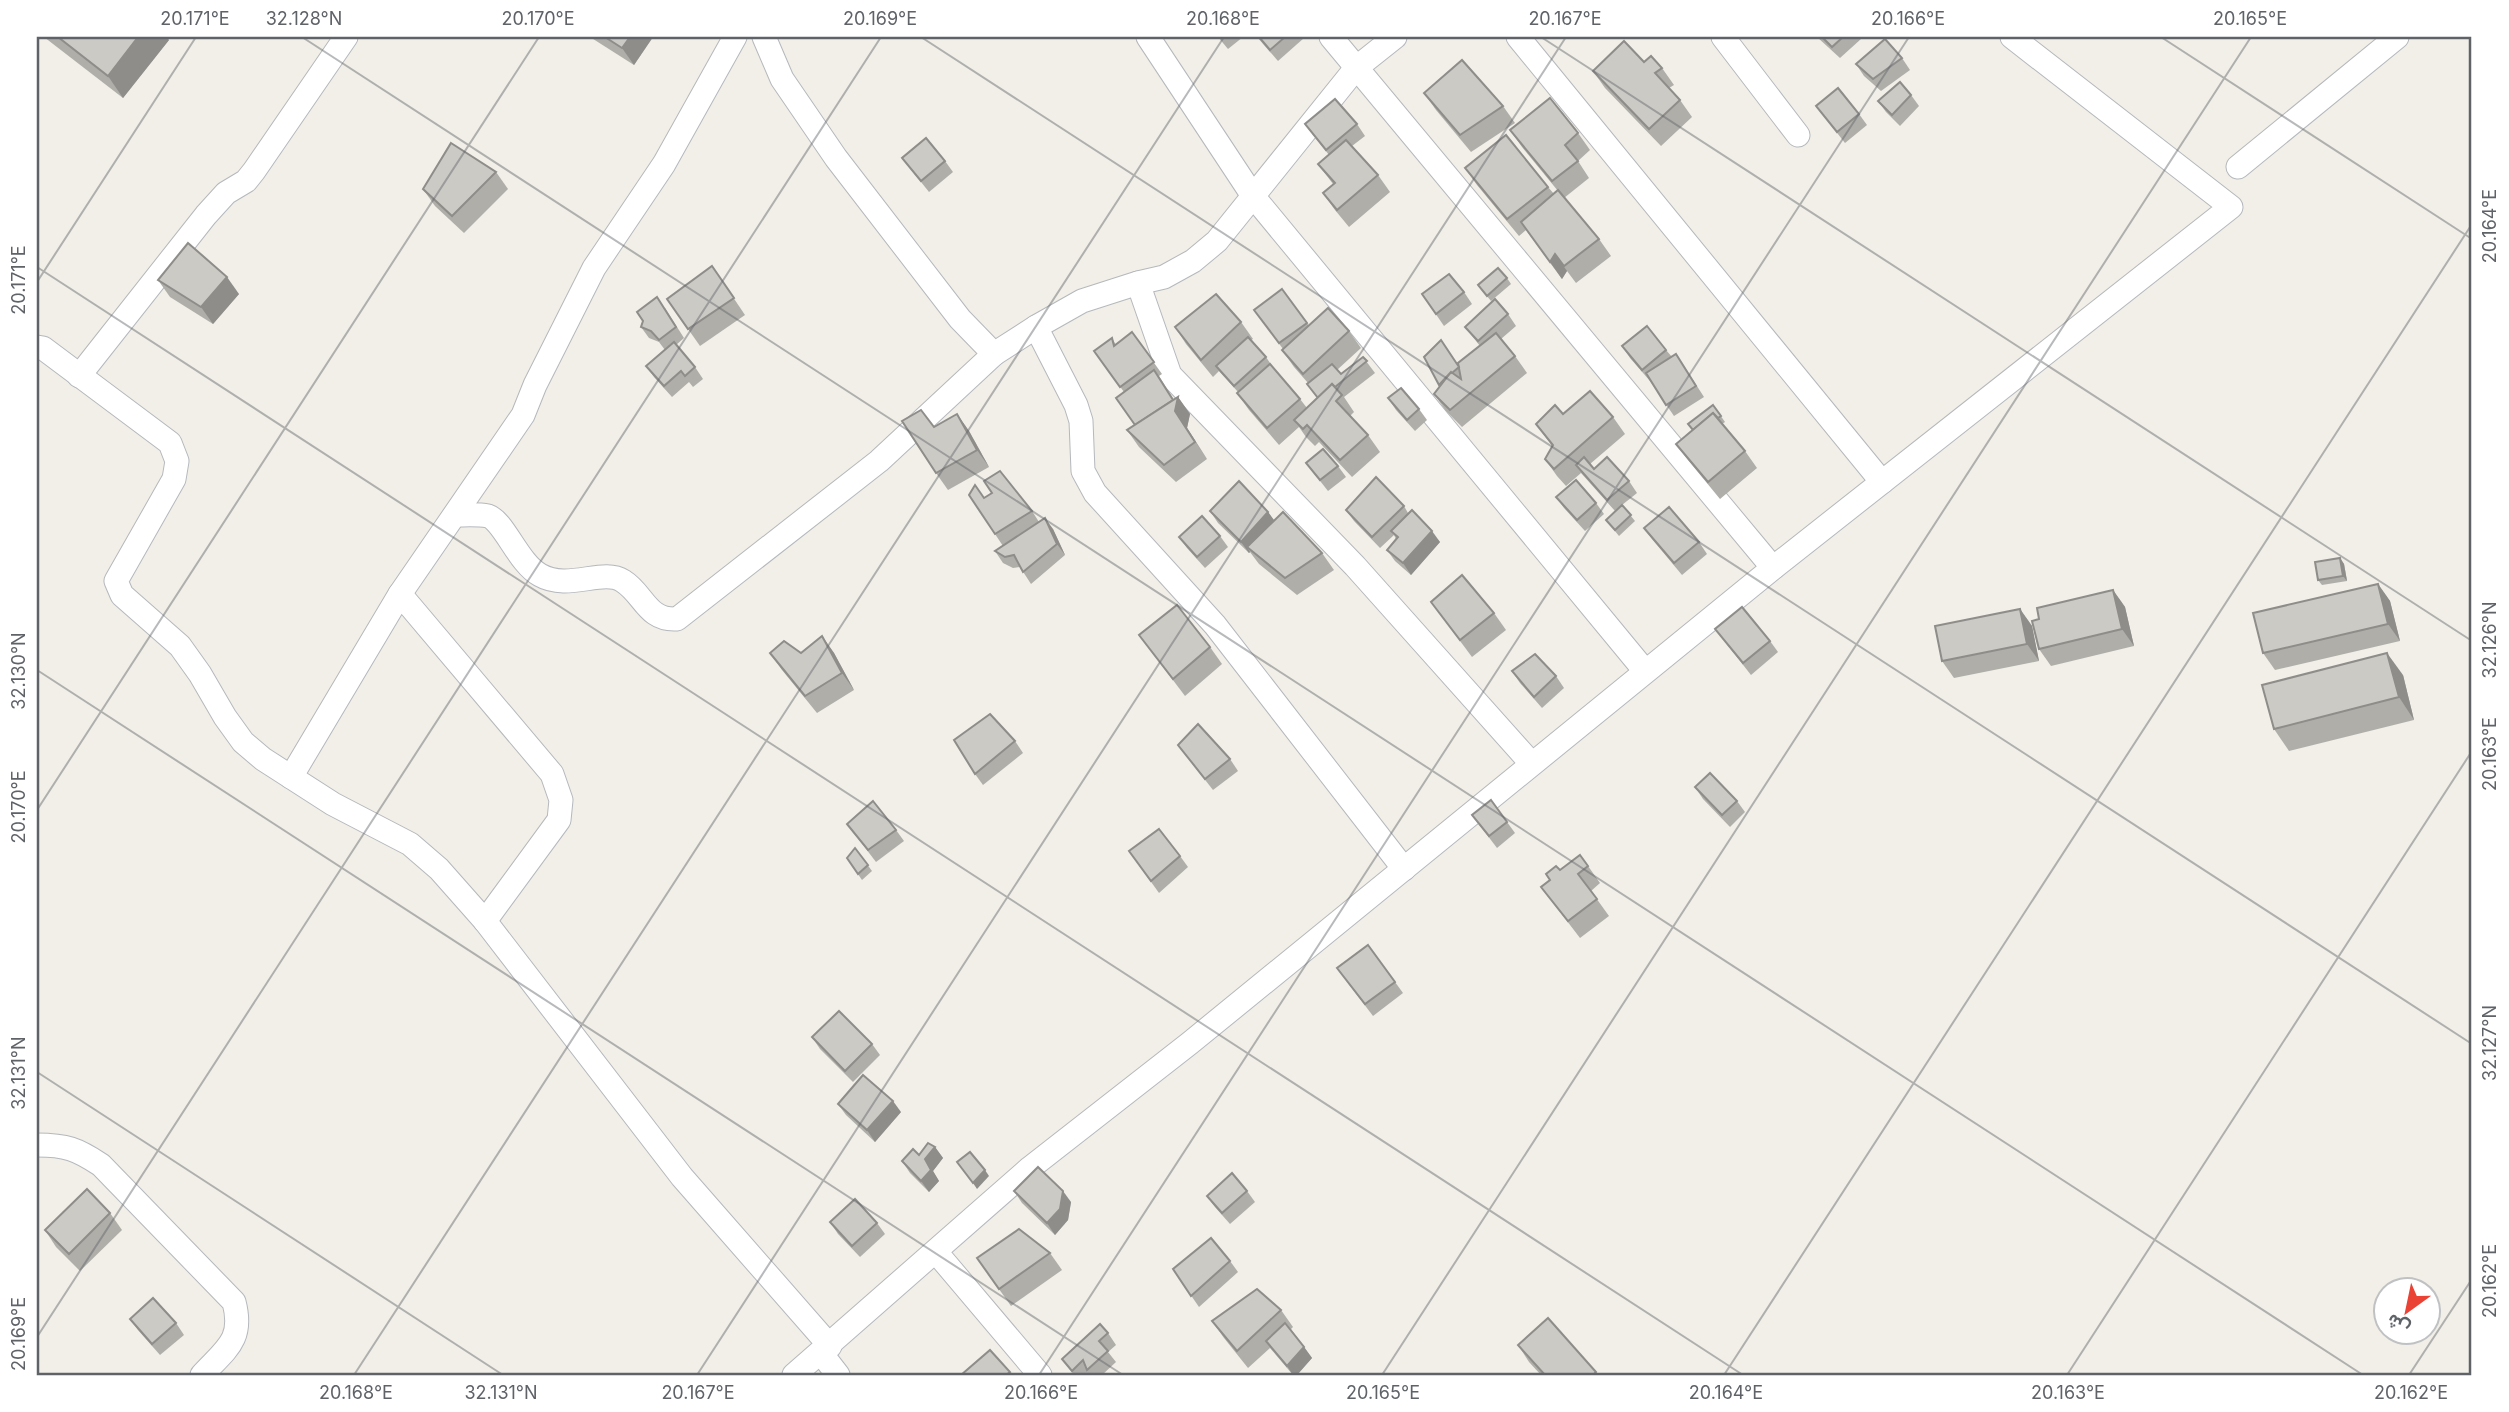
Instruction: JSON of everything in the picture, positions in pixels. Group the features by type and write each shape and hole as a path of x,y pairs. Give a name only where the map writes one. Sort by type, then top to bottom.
{"street":[{"path":"79,376 206,215 226,193 246,181 254,171 346,37"},
{"path":"291,777 400,594 523,415 594,268 664,164 735,37"},
{"path":"764,37 782,79 822,138 960,319 994,354"},
{"path":"1148,37 1254,196 1645,671"},
{"path":"1331,37 1773,568"},
{"path":"456,515 489,517 499,524 521,559 539,575 559,583 615,576 625,582 651,611 665,620 677,619 879,461 994,354 1082,301 1164,277 1193,261 1217,241 1356,68 1395,37"},
{"path":"1518,37 1882,482"},
{"path":"1723,37 1798,135"},
{"path":"794,1375 1030,1168 1190,1043 1773,568 2231,207 2012,37"},
{"path":"2238,167 2397,37"},
{"path":"1138,283 1170,375 1355,566 1531,763"},
{"path":"1036,327 1076,405 1081,421 1083,471 1096,493 1215,625 1404,869"},
{"path":"37,346 170,443 177,461 174,479 116,581 121,595 180,646 243,742 263,759 333,804 410,844 439,869 485,921 682,1177 825,1350 838,1375"},
{"path":"400,594 552,774 561,800 559,820 485,921"},
{"path":"37,1144 63,1145 79,1150 101,1165 234,1302 237,1332 231,1343 202,1375"},
{"path":"936,1252 1040,1375"}],"building":[{"path":"58,37 138,37 108,76"},
{"path":"605,37 630,37 622,48"},
{"path":"1259,37 1285,37 1270,50"},
{"path":"1822,37 1843,37 1832,47"},
{"path":"1885,39 1902,58 1873,79 1856,64"},
{"path":"1624,41 1644,62 1651,56 1662,68 1655,73 1680,100 1649,129 1593,71"},
{"path":"1462,60 1503,106 1460,135 1424,93"},
{"path":"1900,82 1911,95 1892,115 1878,101"},
{"path":"1838,88 1859,114 1837,132 1816,106"},
{"path":"1550,98 1578,133 1565,145 1578,161 1552,181 1510,130"},
{"path":"1335,99 1357,124 1326,150 1305,124"},
{"path":"1506,135 1548,187 1507,219 1465,168"},
{"path":"926,138 945,161 921,181 902,158"},
{"path":"1346,140 1378,175 1337,210 1323,193 1335,183 1318,164"},
{"path":"451,143 496,172 452,216 423,189"},
{"path":"1558,190 1599,239 1564,266 1555,254 1550,262 1521,222"},
{"path":"188,243 227,277 201,307 158,280"},
{"path":"712,266 734,298 688,329 667,299"},
{"path":"1498,268 1507,278 1487,296 1478,285"},
{"path":"1449,274 1464,292 1436,314 1422,294"},
{"path":"1282,289 1307,323 1279,343 1254,310"},
{"path":"1216,294 1241,322 1201,360 1175,327"},
{"path":"657,297 676,327 659,340 651,331 641,327 643,321 637,312"},
{"path":"1495,299 1508,314 1478,341 1465,327"},
{"path":"1328,308 1349,331 1303,374 1282,350"},
{"path":"1647,326 1666,350 1642,370 1622,346"},
{"path":"1132,332 1154,362 1120,387 1094,351 1112,338 1114,346"},
{"path":"1496,333 1515,356 1450,410 1434,394 1451,372 1461,379 1458,363"},
{"path":"1248,337 1266,357 1234,386 1216,366"},
{"path":"1441,340 1459,367 1439,385 1424,357"},
{"path":"674,342 695,367 685,376 681,371 664,386 646,366"},
{"path":"1676,354 1696,386 1666,405 1646,373"},
{"path":"1363,357 1367,361 1335,387 1332,384 1318,398 1307,384 1332,364 1341,374"},
{"path":"1270,364 1300,399 1267,428 1237,393"},
{"path":"1154,370 1173,400 1135,425 1116,398"},
{"path":"1332,384 1342,395 1336,401 1368,435 1340,460 1307,425 1303,429 1294,420"},
{"path":"1401,388 1419,409 1407,420 1388,398"},
{"path":"1590,391 1613,417 1554,469 1545,459 1553,445 1536,424 1555,405 1563,414"},
{"path":"1178,397 1175,411 1195,442 1164,465 1127,430"},
{"path":"1713,405 1721,416 1718,418 1713,413 1693,430 1688,424"},
{"path":"921,410 934,427 957,414 977,450 936,473 902,421"},
{"path":"1713,413 1745,451 1708,482 1676,444"},
{"path":"1323,449 1338,466 1320,480 1306,463"},
{"path":"1584,457 1594,469 1607,457 1629,481 1607,500 1576,465"},
{"path":"1000,471 1032,511 995,534 969,495 975,485 984,498 992,493 984,481"},
{"path":"1376,477 1404,506 1372,537 1346,510"},
{"path":"1576,480 1596,503 1577,520 1556,497"},
{"path":"1239,481 1268,512 1241,542 1210,511"},
{"path":"1622,505 1631,515 1615,530 1606,520"},
{"path":"1669,507 1699,542 1674,563 1644,528"},
{"path":"1412,510 1432,531 1403,563 1387,550 1398,537 1391,531"},
{"path":"1283,512 1322,553 1285,578 1247,547"},
{"path":"1202,516 1220,536 1197,557 1179,537"},
{"path":"1045,518 1057,544 1023,572 1014,555 1005,557 995,551"},
{"path":"2340,558 2343,576 2318,580 2315,562"},
{"path":"1462,575 1494,613 1460,640 1431,602"},
{"path":"2378,584 2388,624 2263,653 2253,613"},
{"path":"2113,590 2122,629 2039,649 2032,621 2039,619 2037,608"},
{"path":"1177,605 1210,647 1173,679 1139,635"},
{"path":"1742,607 1770,641 1743,663 1715,629"},
{"path":"2020,609 2027,644 1942,661 1935,626"},
{"path":"822,636 842,673 805,696 770,653 784,641 801,653"},
{"path":"2387,653 2399,697 2274,729 2262,685"},
{"path":"1535,654 1556,676 1534,697 1512,671"},
{"path":"990,714 1015,741 975,774 954,740"},
{"path":"1198,724 1230,759 1205,779 1178,745"},
{"path":"1710,773 1737,801 1722,815 1695,787"},
{"path":"1491,800 1507,822 1489,836 1472,815"},
{"path":"873,801 896,830 868,850 847,824"},
{"path":"1159,829 1180,856 1151,881 1129,851"},
{"path":"855,848 868,865 858,874 847,858"},
{"path":"1580,855 1588,866 1578,874 1597,899 1568,921 1541,887 1550,880 1546,874 1556,866 1560,870"},
{"path":"1368,945 1395,982 1365,1004 1337,968"},
{"path":"839,1011 872,1044 845,1071 812,1037"},
{"path":"863,1075 893,1101 867,1130 838,1104"},
{"path":"928,1143 935,1147 925,1159 931,1170 921,1181 902,1161 913,1149 919,1155"},
{"path":"970,1152 985,1170 973,1183 957,1162"},
{"path":"1038,1167 1063,1191 1060,1209 1047,1223 1014,1191"},
{"path":"1232,1173 1247,1191 1222,1213 1207,1196"},
{"path":"87,1189 110,1213 69,1254 45,1230"},
{"path":"855,1199 877,1223 852,1246 830,1222"},
{"path":"1019,1229 1050,1253 999,1289 977,1258"},
{"path":"1211,1238 1230,1261 1191,1296 1173,1269"},
{"path":"1257,1289 1281,1310 1237,1351 1212,1321"},
{"path":"153,1298 176,1323 152,1344 130,1319"},
{"path":"1548,1318 1596,1372 1593,1375 1545,1375 1518,1345"},
{"path":"1285,1323 1304,1347 1287,1366 1266,1341"},
{"path":"1100,1324 1108,1333 1099,1341 1108,1351 1087,1370 1083,1360 1072,1371 1062,1359"},
{"path":"990,1350 1010,1372 1006,1375 961,1375"}]}
